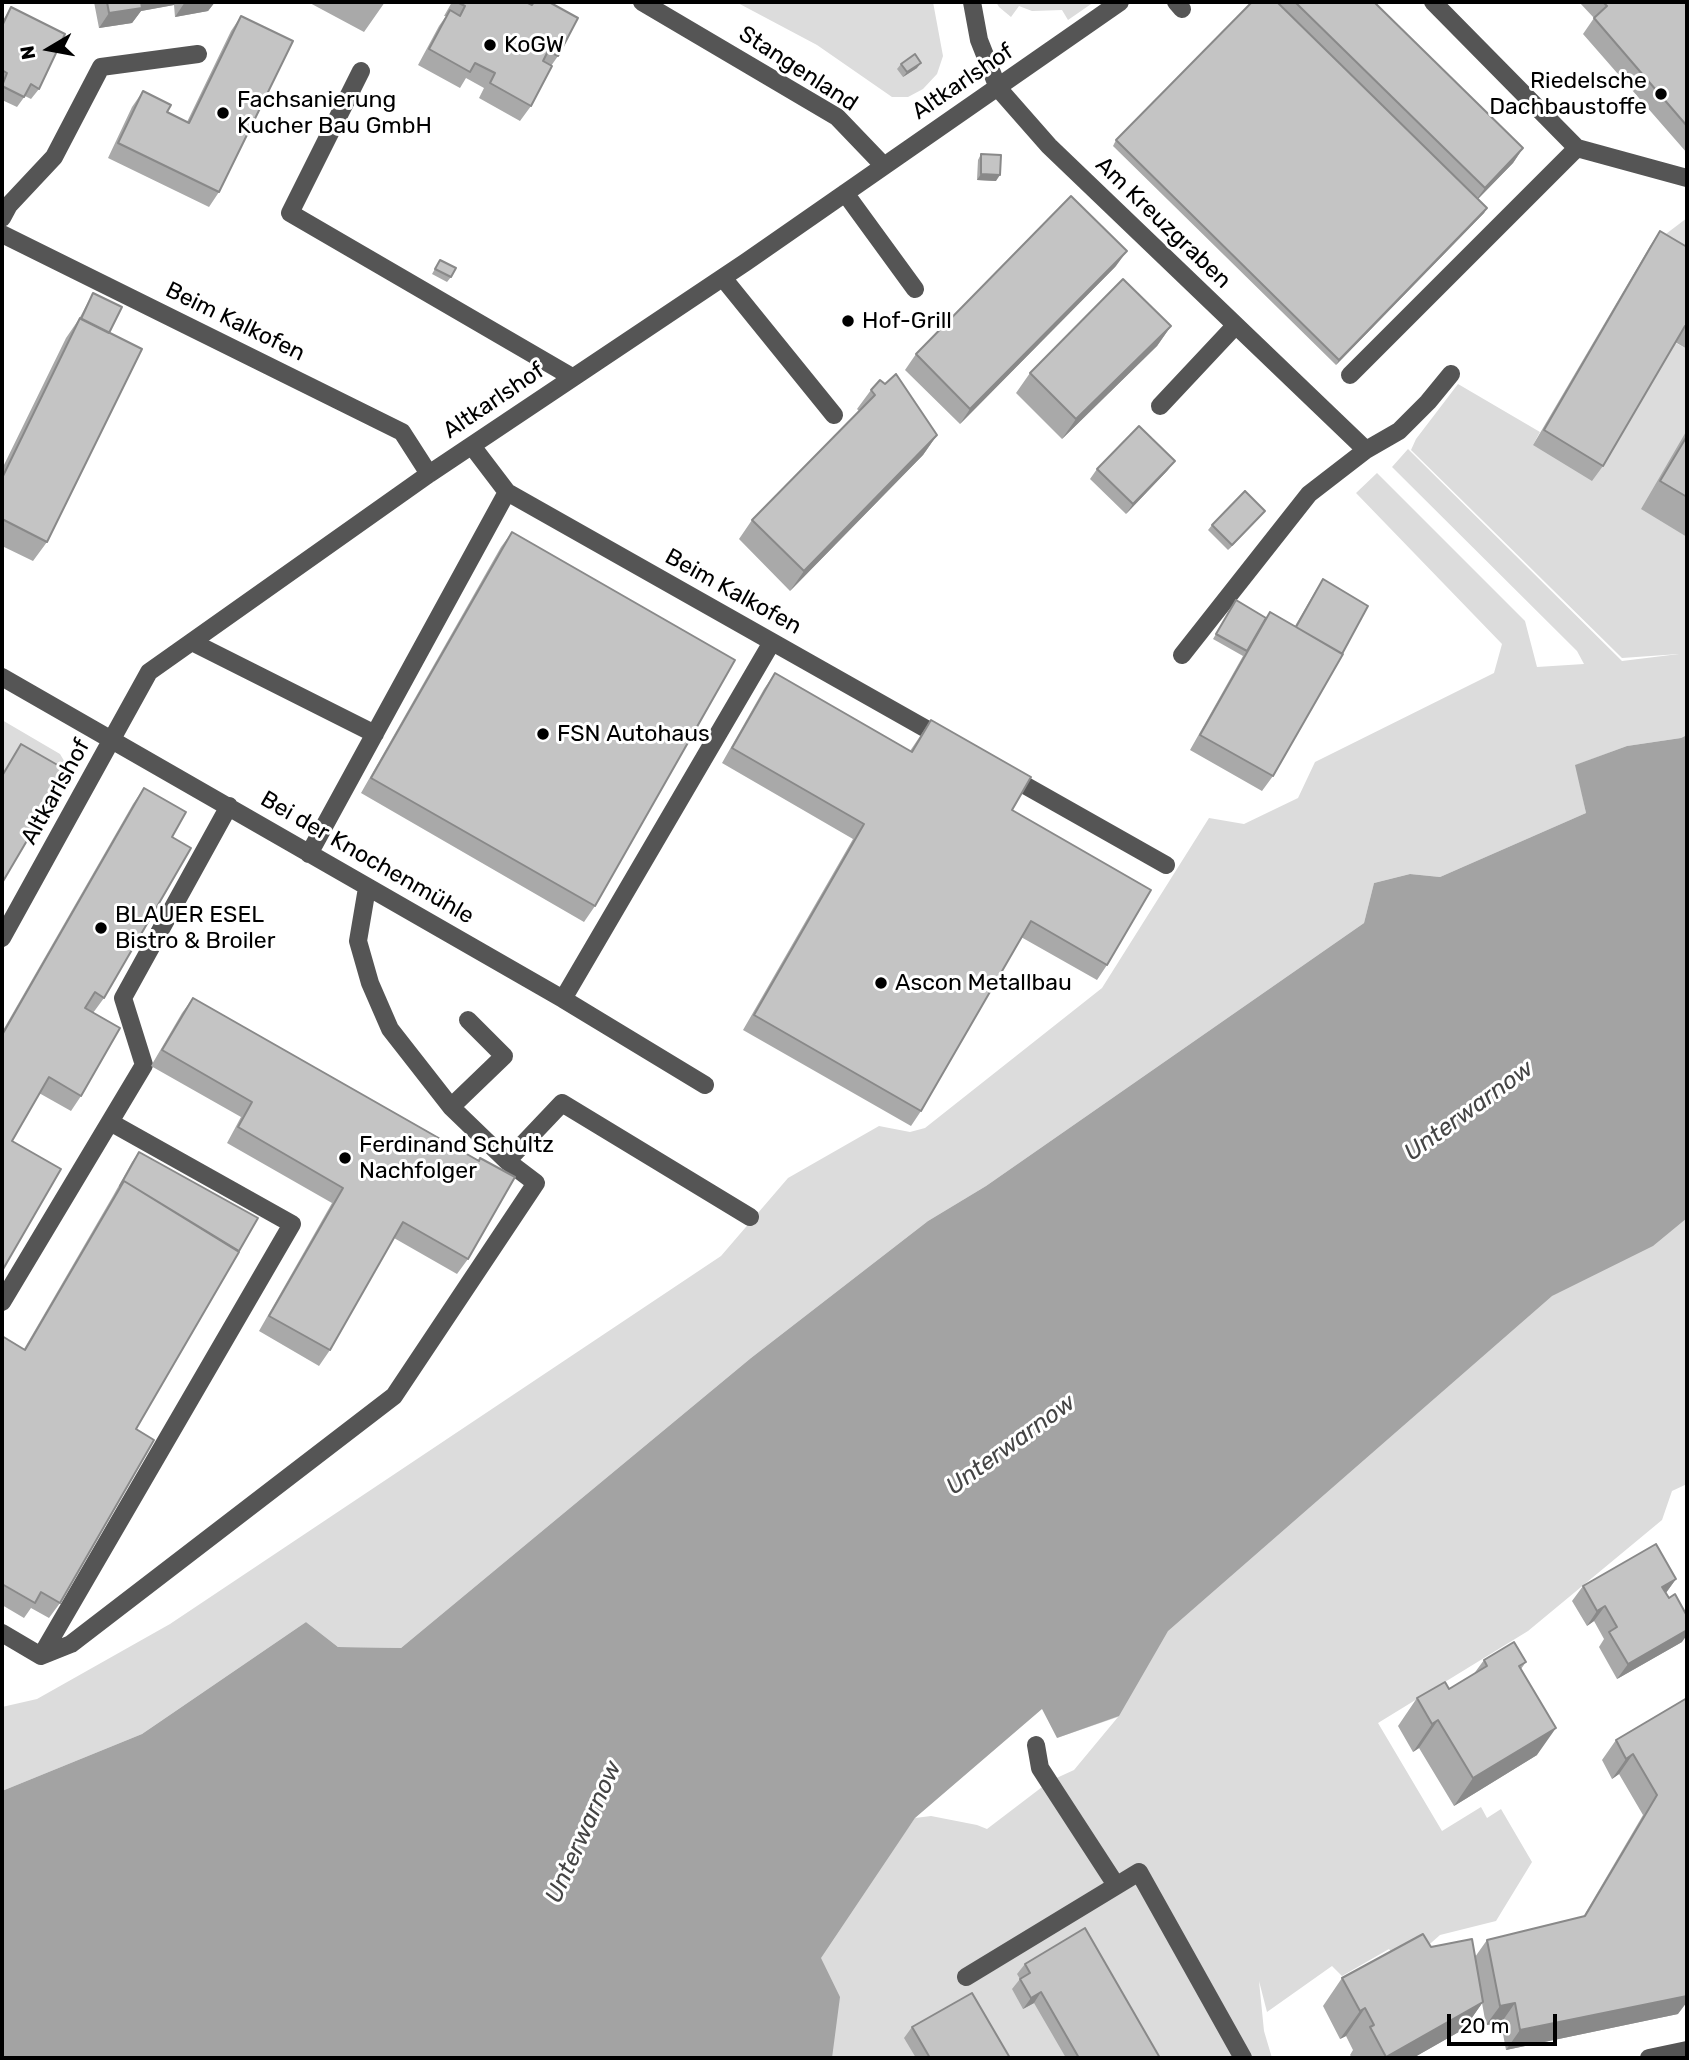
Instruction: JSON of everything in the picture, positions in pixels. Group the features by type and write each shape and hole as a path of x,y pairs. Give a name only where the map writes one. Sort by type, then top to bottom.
{"street":[{"name":"Stangenland","path":"642,2 836,117 884,166"},
{"name":"Am Kreuzgraben","path":"972,2 979,40 998,88 1049,146 1366,450"},
{"name":"Altkarlshof","path":"2,938 149,672 429,474 723,278 1120,2"},
{"path":"1443,5 1577,148 1687,178"},
{"path":"2,218 9,205 54,157 101,67 198,54"},
{"path":"361,71 290,213 572,377"},
{"path":"1350,375 1577,148"},
{"path":"845,192 915,289"},
{"name":"Beim Kalkofen","path":"2,234 402,432 429,474"},
{"path":"723,278 834,415"},
{"path":"1160,407 1235,326"},
{"path":"1182,655 1309,494 1366,450 1399,431 1451,374"},
{"name":"Beim Kalkofen","path":"472,446 507,492 960,748"},
{"path":"309,853 507,492"},
{"path":"192,642 375,734"},
{"path":"563,999 772,642"},
{"name":"Bei der Knochenmühle","path":"2,677 563,999 705,1084"},
{"path":"985,762 1166,865"},
{"path":"2,1302 144,1065 123,998 229,806"},
{"path":"41,1656 71,1644 394,1396 536,1183 507,1161 451,1107 390,1029 370,983 358,941 367,888"},
{"path":"451,1107 504,1056 468,1020"},
{"path":"507,1161 562,1103 750,1217"},
{"path":"41,1656 292,1224 110,1122"},
{"path":"2,1633 41,1656"},
{"path":"1036,1745 1040,1768 1116,1885"},
{"path":"966,1977 1139,1872 1243,2058"},
{"path":"1649,2058 1687,2050"}],"shaded area":[{"path":"736,2 933,2 943,56 937,74 923,89 908,97 892,97 817,45"},
{"path":"996,2 1094,2 1068,20 1062,10 1032,11 1019,6 1011,17"},
{"path":"1687,218 1687,268 1650,246"},
{"path":"1674,342 1687,349 1687,735 1627,746 1576,765 1586,813 1440,877 1410,874 1374,883 1364,923 986,1186 928,1221 751,1358 401,1648 338,1647 306,1622 142,1734 2,1791 2,1707 37,1699 170,1624 721,1256 788,1178 879,1126 910,1132 925,1128 1102,988 1209,818 1244,824 1298,798 1315,762 1494,673 1502,644 1356,493 1377,473 1525,621 1537,667 1584,664 1577,651 1392,467 1408,449 1622,661 1679,654 1622,658 1411,450 1416,439 1458,384 1540,432 1533,445"},
{"path":"2,720 60,754 66,764 64,777 2,775"},
{"path":"1687,1100 1687,1484 1672,1491 1662,1520 1528,1631 1378,1723 1442,1831 1481,1807 1487,1818 1501,1809 1532,1862 1496,1921 1440,1935 1423,1950 1398,1961 1389,1949 1342,1976 1332,1966 1267,2012 1259,1981 1264,2031 1272,2058 745,2058 915,1818 931,1816 987,1829 1050,1781 1074,1770 1118,1717 1057,1738"}],"water":[{"name":"Unterwarnow","path":"1687,735 1687,1218 1653,1246 1552,1296 1168,1631 1119,1716 1057,1738 1042,1709 915,1818 821,1958 840,1997 832,2058 2,2058 2,1791 142,1734 306,1622 338,1647 401,1648 751,1358 928,1221 986,1186 1364,923 1374,883 1410,874 1440,877 1586,813 1575,765 1627,746"}],"building":[{"path":"107,2 141,2 142,8 109,13"},
{"path":"457,2 526,2 532,5 534,2 549,2 578,18 558,56 548,51 543,61 552,66 531,106 490,83 495,73 475,63 470,72 429,49 450,10 460,16 465,6"},
{"path":"1252,2 1277,2 1487,208 1339,360 1116,140"},
{"path":"1295,2 1374,2 1523,148 1485,188"},
{"name":"Riedelsche Dachbaustoffe","path":"1603,2 1687,2 1687,126 1594,18 1607,6"},
{"path":"11,7 65,34 39,89 31,84 24,97 2,86 7,73 2,70 2,26"},
{"name":"Fachsanierung Kucher Bau GmbH","path":"241,16 293,41 219,192 118,143 143,91 171,105 167,112 189,123"},
{"path":"915,54 921,63 907,72 901,64"},
{"path":"981,154 1001,155 1000,175 981,174"},
{"path":"1071,196 1127,251 970,409 916,354"},
{"path":"1660,231 1687,247 1687,328 1685,326 1603,466 1544,430"},
{"path":"440,260 456,268 451,277 435,269"},
{"path":"1123,279 1171,326 1076,419 1030,373"},
{"path":"93,293 122,307 109,333 81,319"},
{"path":"80,318 142,349 47,542 2,519 2,478"},
{"path":"896,374 937,435 804,571 752,520 875,395 871,390 880,380 885,384"},
{"path":"1139,426 1175,461 1133,504 1097,469"},
{"path":"1687,436 1687,497 1660,481"},
{"path":"1245,491 1265,511 1232,545 1212,525"},
{"name":"FSN Autohaus","path":"512,532 735,660 595,906 371,778"},
{"path":"1323,579 1368,606 1342,654 1296,627"},
{"path":"1236,600 1266,618 1247,651 1216,634"},
{"path":"1270,612 1343,654 1273,776 1200,735"},
{"path":"775,673 912,752 931,720 1031,777 1012,810 1151,890 1107,965 1031,921 921,1111 754,1015 864,824 732,748"},
{"path":"21,744 68,771 2,883 2,776"},
{"path":"144,788 186,812 172,837 191,848 104,998 95,992 85,1008 120,1028 81,1096 49,1077 12,1141 61,1169 2,1271 2,1035"},
{"name":"Ferdinand Schultz Nachfolger","path":"193,998 479,1161 480,1158 515,1177 468,1259 403,1222 330,1350 269,1316 343,1188 238,1127 252,1102 162,1050"},
{"path":"139,1152 258,1218 239,1251 124,1181 120,1186"},
{"path":"124,1181 239,1252 136,1429 154,1440 60,1603 41,1592 35,1603 2,1584 2,1336 25,1350"},
{"path":"1656,1544 1676,1579 1662,1587 1669,1598 1675,1594 1687,1616 1687,1630 1628,1664 1609,1632 1617,1627 1605,1606 1597,1611 1583,1586"},
{"path":"1514,1642 1526,1662 1519,1666 1556,1728 1473,1778 1438,1720 1432,1724 1417,1698 1445,1682 1449,1689 1487,1666 1484,1660"},
{"path":"1687,1698 1687,1996 1520,2030 1515,2003 1500,2006 1487,1940 1585,1916 1657,1795 1633,1754 1626,1759 1616,1740"},
{"path":"1085,1928 1160,2058 1079,2058 1041,1992 1031,1998 1020,1979 1030,1973 1025,1964"},
{"path":"1423,1934 1431,1947 1472,1939 1483,2002 1386,2057 1370,2027 1374,2025 1365,2008 1360,2011 1342,1978"},
{"path":"972,1993 1010,2058 930,2058 912,2027"}],"place":[{"name":"KoGW","path":"490,45"},
{"name":"Riedelsche Dachbaustoffe","path":"1661,94"},
{"name":"Fachsanierung Kucher Bau GmbH","path":"223,113"},
{"name":"Hof-Grill","path":"848,321"},
{"name":"FSN Autohaus","path":"543,734"},
{"name":"BLAUER ESEL Bistro & Broiler","path":"101,928"},
{"name":"Ascon Metallbau","path":"881,983"},
{"name":"Ferdinand Schultz Nachfolger","path":"345,1158"}]}
